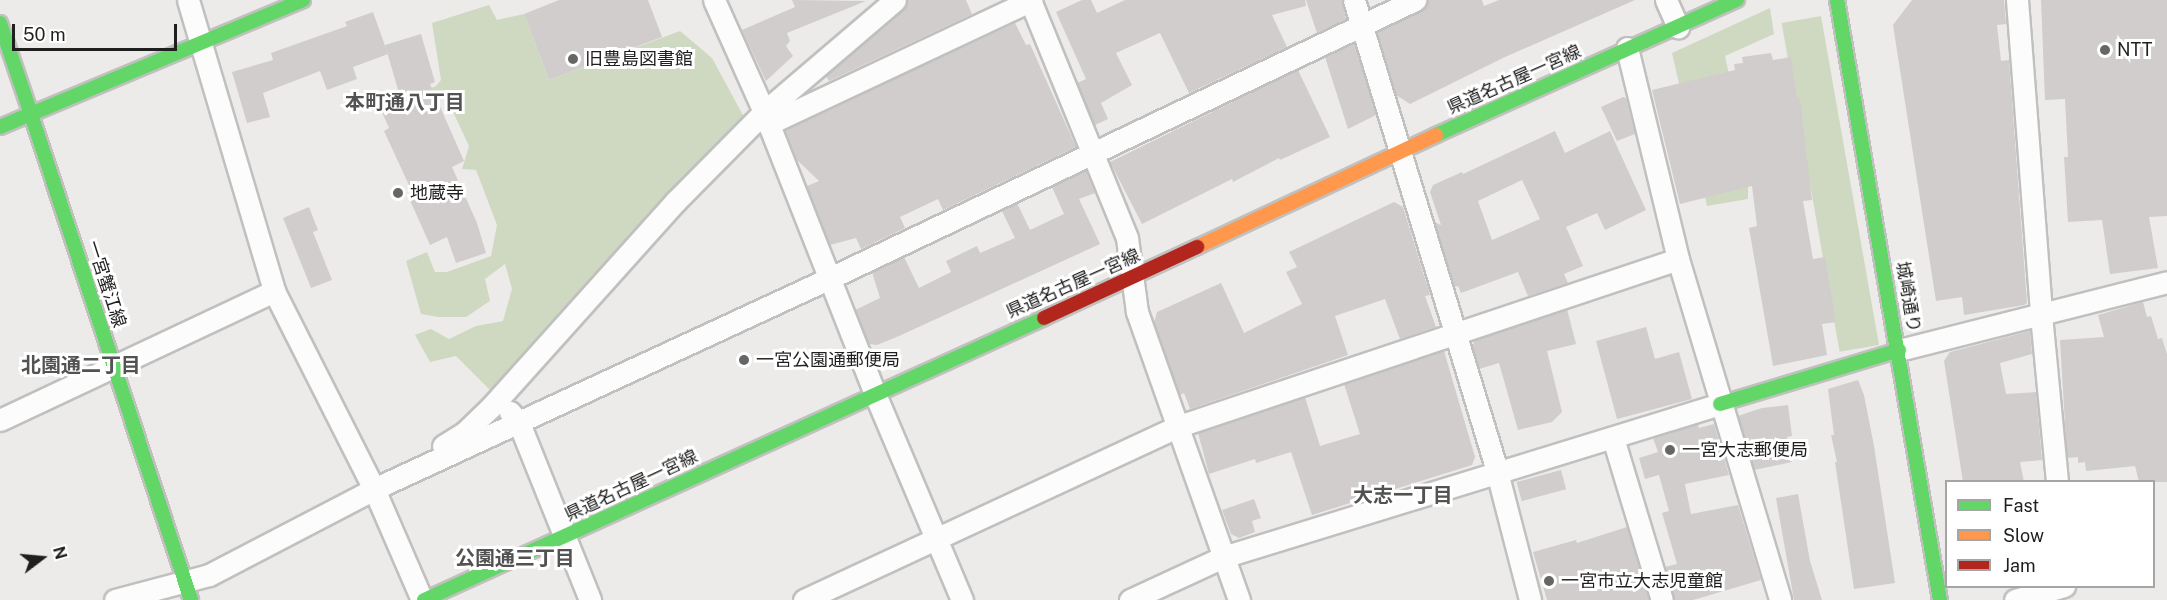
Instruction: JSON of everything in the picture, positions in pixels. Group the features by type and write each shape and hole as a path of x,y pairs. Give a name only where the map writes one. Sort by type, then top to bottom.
{"main road":[{"path":"0,127 303,0"},
{"name":"県道名古屋一宮線","path":"423,600 1132,278 1400,151 1737,0"},
{"name":"城崎通り","path":"1837,0 1899,350 1940,600"},
{"name":"一宮蟹江線","path":"0,23 188,591"},
{"path":"1720,404 1899,350"}],"street":[{"path":"188,0 274,291 374,489 423,600"},
{"path":"714,0 766,118 875,394 962,600"},
{"path":"374,489 465,432 676,201 895,0"},
{"path":"766,118 1030,0 1127,238 1137,312 1239,600"},
{"path":"1354,0 1497,472 1530,600"},
{"path":"115,600 188,591 209,575 374,489 830,278 1415,0"},
{"path":"1666,0 1678,27"},
{"path":"2017,0 2041,315 2057,480"},
{"path":"1627,48 1678,259 1780,600"},
{"path":"804,600 841,592 937,538 1176,427 1678,259"},
{"path":"1899,350 2167,282"},
{"path":"0,420 115,368 139,353 274,291"},
{"path":"499,397 519,423 590,600"},
{"path":"1130,600 1223,557 1720,404"},
{"path":"1612,438 1662,600"},
{"path":"2015,600 2058,588"}],"green space":[{"path":"489,5 497,20 524,14 549,80 680,31 712,58 744,117 490,390 456,356 430,362 415,335 431,329 449,339 476,326 503,321 512,289 505,264 485,279 490,301 466,317 438,317 421,314 406,261 427,252 435,272 447,272 491,256 497,225 476,170 462,169 469,146 446,97 413,110 410,97 436,86 441,80 432,23"},
{"path":"1770,8 1774,34 1725,56 1748,161 1748,199 1707,206 1672,53"},
{"path":"1821,16 1879,345 1840,352 1782,23"}],"building":[{"name":"旧豊島図書館","path":"559,0 648,0 662,37 549,80 524,14"},
{"path":"792,0 866,1 787,33 790,41 786,46 793,56 766,81 742,30 795,7"},
{"path":"907,0 966,0 972,14 829,81 826,76 903,10"},
{"path":"1082,0 1091,0 1097,13 1125,0 1305,0 1306,6 1272,15 1287,47 1189,93 1160,33 1116,53 1132,85 1101,103 1108,119 1095,125 1077,83 1086,79 1056,12"},
{"path":"1306,0 1342,0 1346,19 1317,33"},
{"path":"1428,0 1482,0 1484,6 1499,0 1635,0 1505,57 1410,104 1396,95 1377,32 1420,12"},
{"path":"1912,0 2004,0 2006,24 1997,25 2001,61 2009,60 2027,303 2024,305 1964,315 1962,297 1936,301 1893,25"},
{"path":"2041,0 2167,0 2167,216 2149,217 2158,268 2110,274 2102,220 2068,222 2064,157 2068,157 2065,99 2045,100"},
{"path":"373,12 388,54 353,67 357,79 327,90 320,71 263,93 270,117 247,123 232,72 273,60 271,53 347,26 345,22"},
{"path":"1015,23 1026,45 1030,44 1076,147 943,210 938,199 900,217 905,228 861,249 856,238 830,245 807,186 819,181 797,160 785,130"},
{"path":"421,34 435,82 430,84 464,161 452,167 477,223 486,253 456,263 447,237 430,245 409,198 414,196 384,131 389,128 378,103 399,93 385,45"},
{"path":"1354,43 1376,115 1348,129 1325,57"},
{"path":"1771,53 1773,60 1791,57 1797,99 1800,99 1812,200 1803,201 1813,259 1825,257 1836,322 1822,324 1827,355 1773,366 1749,228 1757,226 1752,186 1680,204 1652,90 1735,70 1734,64 1743,63 1742,57"},
{"path":"1298,70 1330,137 1280,160 1279,158 1233,182 1232,179 1142,224 1110,162"},
{"path":"1623,97 1626,98 1635,134 1617,141 1601,107"},
{"path":"1555,131 1565,153 1610,131 1646,210 1605,230 1597,213 1566,227 1583,266 1564,274 1568,283 1528,296 1518,272 1461,293 1458,286 1454,287 1434,222 1441,225 1430,192 1433,185 1462,172 1463,174","holes":["1522,180 1540,219 1492,240 1478,201"]},
{"path":"1086,171 1095,193 1079,199 1100,244 899,336 877,345 869,344 855,310 880,298 872,272 904,257 919,288 951,272 946,261 977,246 980,253 1015,238 1002,211 1017,203 1030,230 1064,214 1052,187"},
{"path":"1394,202 1403,207 1430,295 1425,296 1436,327 1400,339 1385,299 1335,316 1348,355 1190,409 1184,393 1180,395 1154,323 1157,312 1221,283 1244,333 1302,304 1286,272 1297,267 1289,252"},
{"path":"309,207 318,230 313,232 332,280 311,288 283,218"},
{"path":"2143,302 2147,317 2151,316 2158,339 2162,338 2167,354 2167,482 2138,480 2135,466 2086,471 2085,462 2078,463 2078,457 2067,458 2060,340 2104,337 2098,315"},
{"path":"1567,309 1576,344 1547,351 1562,412 1552,422 1518,430 1499,363 1479,369 1472,346 1475,340"},
{"path":"1646,327 1655,359 1679,352 1692,399 1617,419 1596,341"},
{"path":"2030,331 2032,354 2000,363 2006,394 2036,392 2042,460 2020,462 2024,480 1963,480 1944,361 1950,352"},
{"path":"1444,351 1475,457 1472,465 1312,515 1291,452 1256,463 1255,459 1209,474 1198,433 1305,397 1320,446 1360,434 1344,384"},
{"path":"1858,380 1864,395 1874,446 1895,583 1854,589 1835,462 1837,462 1831,435 1834,435 1828,389"},
{"path":"1788,405 1792,436 1787,437 1792,462 1754,470 1738,416 1762,408"},
{"path":"1698,424 1699,428 1714,424 1729,475 1685,484 1691,514 1738,505 1761,580 1693,600 1674,600 1665,567 1677,564 1662,513 1669,511 1659,475 1645,479 1639,458 1658,452 1653,438"},
{"path":"1561,470 1566,489 1522,501 1517,482"},
{"path":"1798,494 1810,561 1822,600 1794,600 1776,498"},
{"path":"1254,499 1261,518 1252,521 1255,532 1239,538 1231,534 1222,510"},
{"path":"1627,527 1649,600 1547,600 1533,552 1576,540 1577,543"}],"traffic: fast":[{"path":"0,23 31,114 303,0"},
{"path":"1436,135 1737,0"},
{"path":"1837,0 1940,600"},
{"path":"0,127 31,114 191,600"},
{"path":"424,600 1044,318"},
{"path":"1720,404 1899,350"}],"traffic: slow":[{"path":"1197,247 1436,135"}],"traffic: jam":[{"path":"1044,318 1197,247"}],"place":[{"name":"NTT","path":"2105,50"},
{"name":"旧豊島図書館","path":"573,59"},
{"name":"地蔵寺","path":"398,193"},
{"name":"一宮公園通郵便局","path":"744,360"},
{"name":"一宮大志郵便局","path":"1670,450"},
{"name":"一宮市立大志児童館","path":"1549,581"}],"district":[{"name":"本町通八丁目","path":"405,102"},
{"name":"北園通二丁目","path":"81,365"},
{"name":"大志一丁目","path":"1403,495"},
{"name":"公園通三丁目","path":"515,558"}]}
